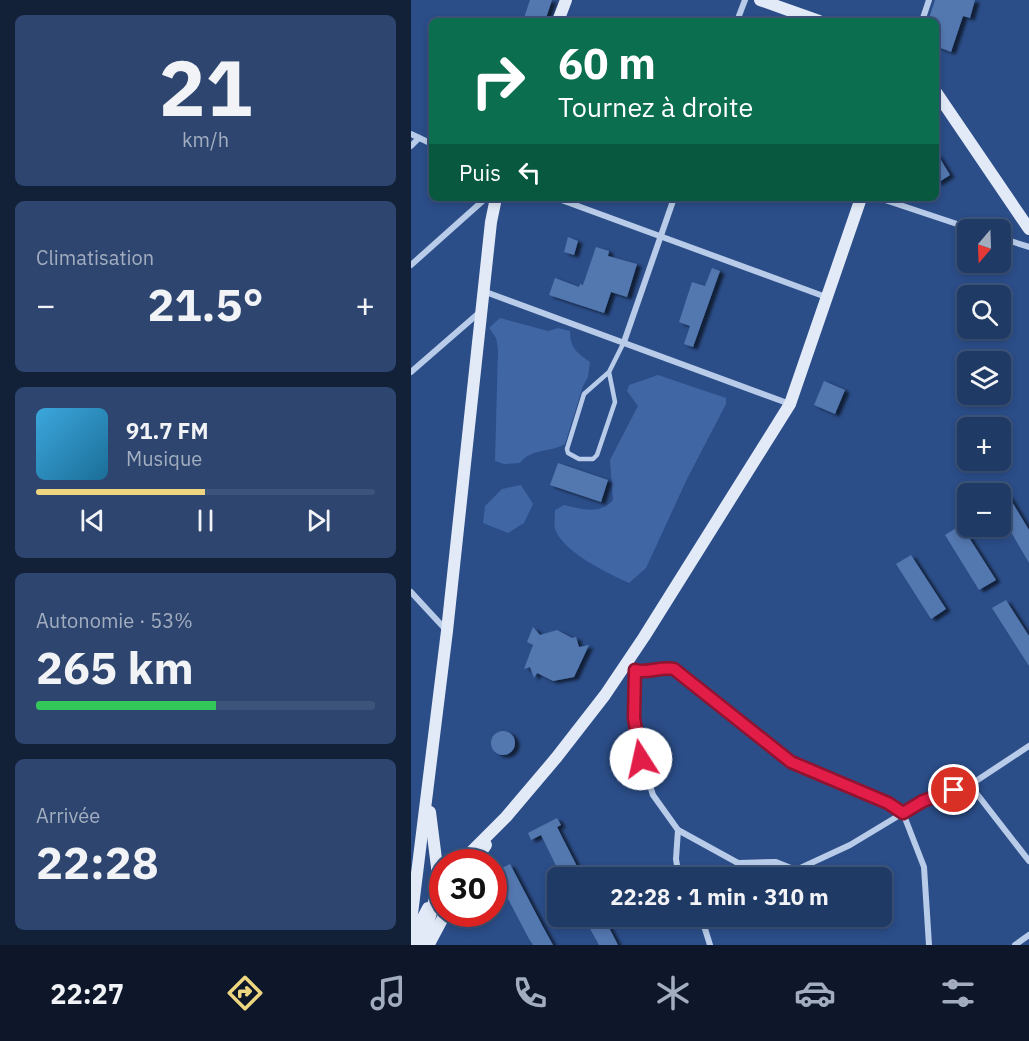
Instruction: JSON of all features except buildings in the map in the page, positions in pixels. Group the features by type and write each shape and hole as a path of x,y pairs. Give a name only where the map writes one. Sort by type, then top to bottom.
{"main road":[{"path":"559,18 566,0"},
{"path":"761,0 811,18"},
{"path":"939,96 1029,229"},
{"path":"411,922 447,631 483,291 495,201"},
{"path":"474,849 506,817 605,695 630,668 790,404 860,201"},
{"path":"428,787 435,849"},
{"path":"483,849 506,817"},
{"path":"412,945 417,929 429,907"},
{"path":"422,945 429,922"},
{"path":"428,945 438,927"}],"street":[{"path":"738,18 745,0"},
{"path":"923,18 929,0"},
{"path":"411,134 429,143"},
{"path":"411,146 419,138"},
{"path":"411,265 483,201"},
{"path":"564,201 827,297"},
{"path":"624,342 673,201"},
{"path":"888,201 957,224"},
{"path":"1011,241 1029,247"},
{"path":"483,291 790,404"},
{"path":"411,372 481,312"},
{"path":"411,592 447,631"},
{"path":"929,945 924,867 903,813 888,803 791,762 674,669 660,667 640,672 630,668 634,718 642,765 653,795 678,830 738,863 776,862 795,870 850,844 903,813 923,801 970,784 1029,746"},
{"path":"970,784 1029,861"},
{"path":"678,830 678,867"},
{"path":"705,927 711,945"},
{"path":"1015,945 1029,935"}],"lane":[{"path":"609,372 615,402 597,455 593,459 579,459 568,453 567,448 584,394 609,372 624,342"}],"shaded area":[{"path":"500,318 548,331 558,328 570,331 571,342 575,349 590,362 588,377 583,386 565,444 530,455 520,463 504,464 495,461 498,349 496,338 489,328"},
{"path":"658,375 726,398 726,404 687,479 646,568 629,583 587,561 567,546 555,529 555,510 564,505 583,509 603,508 613,500 610,460 638,406 627,391 629,385"},
{"path":"521,485 533,504 524,523 508,533 483,523 485,506 502,489"}],"route":[{"path":"641,759 634,718 635,670 640,672 666,667 674,669 791,762 888,803 903,813 923,801 954,790"}]}
